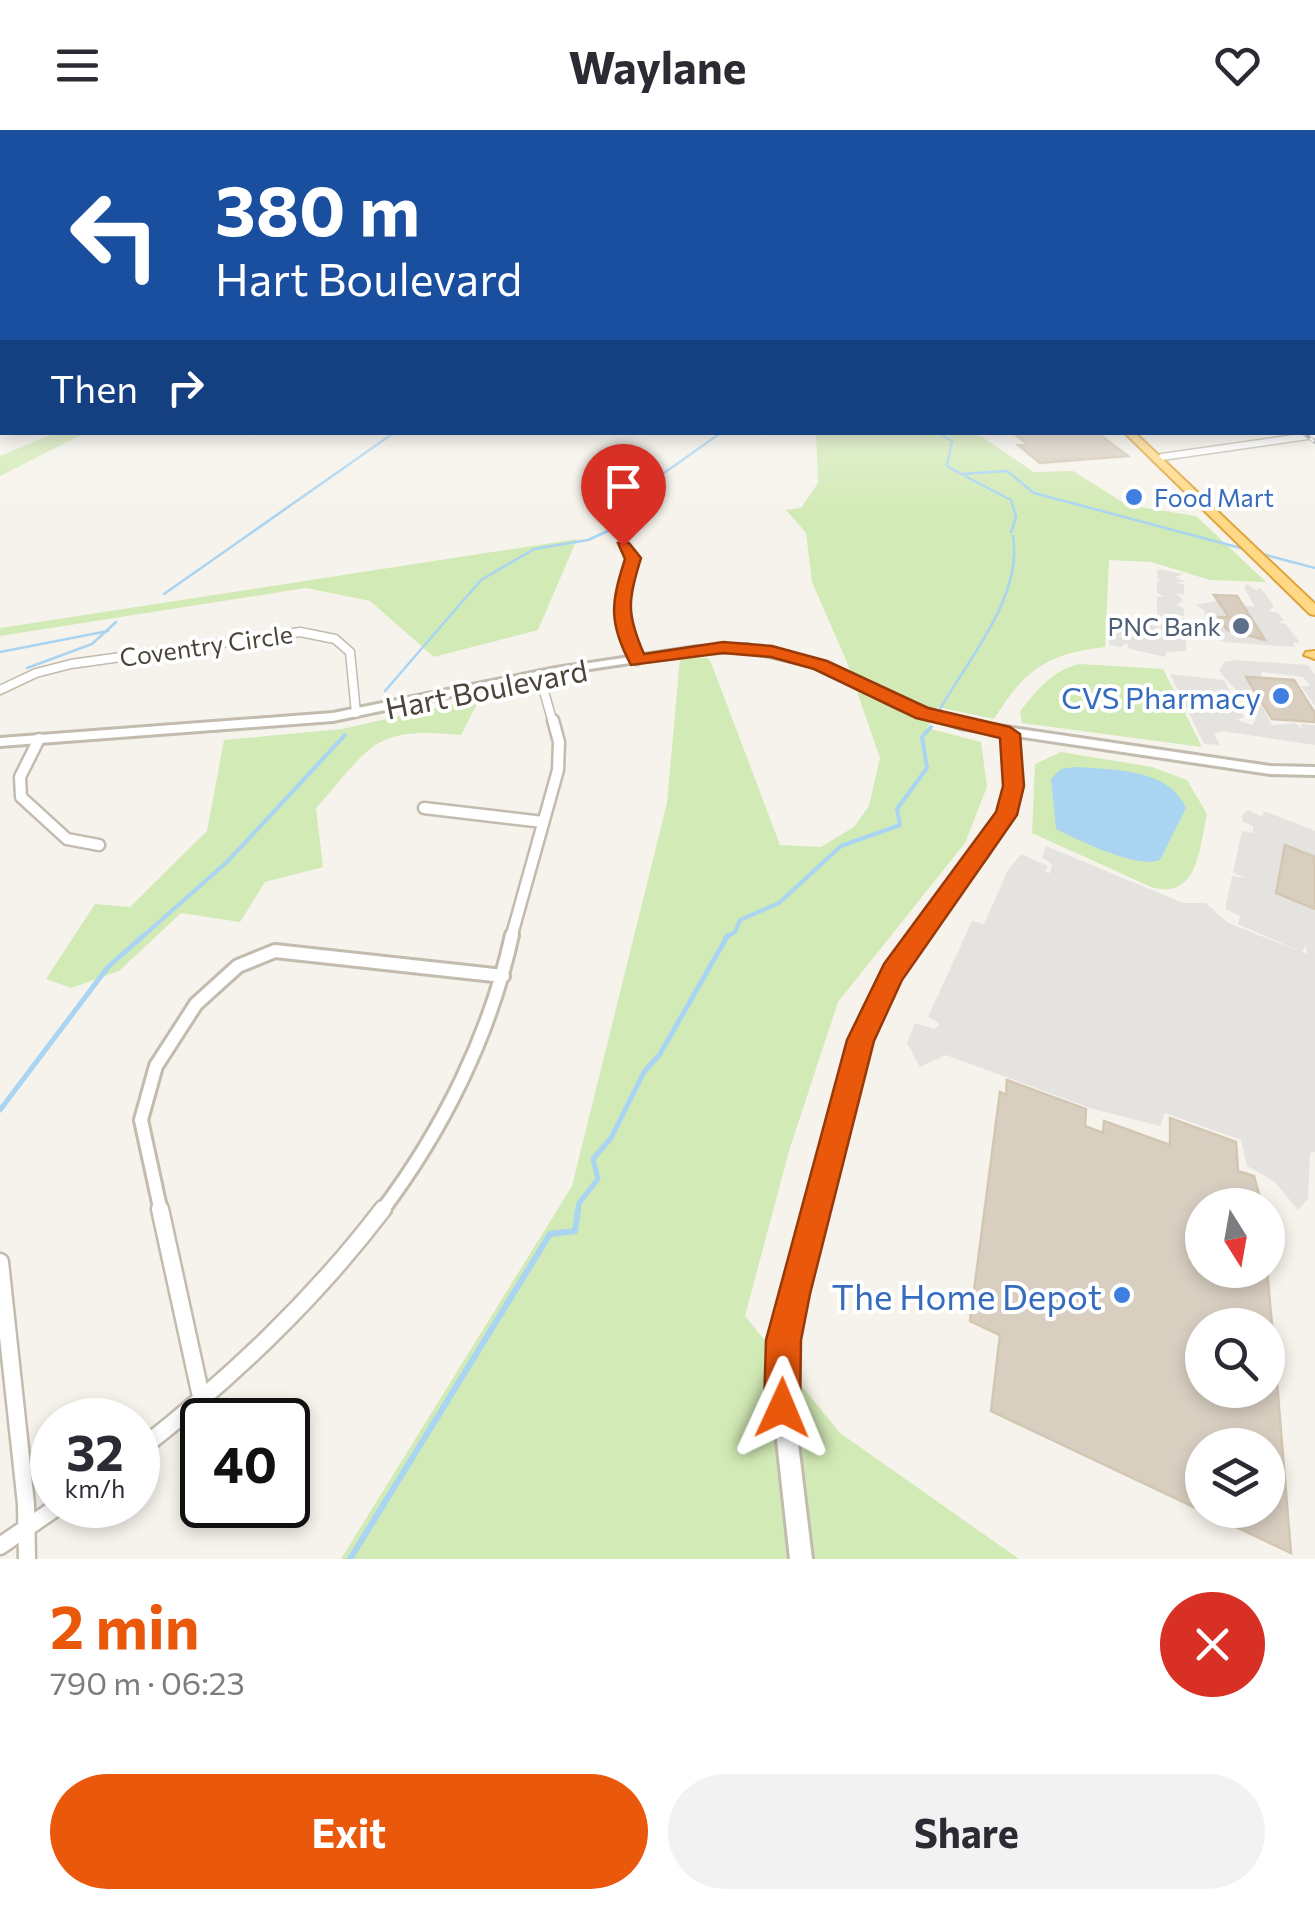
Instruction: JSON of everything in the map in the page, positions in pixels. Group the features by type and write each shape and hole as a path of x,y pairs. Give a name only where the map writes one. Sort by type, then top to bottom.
{"highway":[{"path":"1131,435 1315,611"},
{"path":"1141,435 1315,596"}],"street":[{"path":"1162,456 1315,435"},
{"path":"623,546 633,558 622,595 620,619 637,661"},
{"name":"Coventry Circle","path":"0,690 36,672 71,664 268,633 300,632 335,639 350,652 356,713"},
{"name":"Hart Boulevard","path":"0,742 356,713 539,674 723,648 772,652 820,665 923,714 1010,734 1257,769 1315,771"},
{"path":"205,1398 292,1318 387,1206 452,1099 503,976 560,755 539,674"},
{"path":"801,1559 781,1385 784,1340 817,1196 870,1012 908,949 982,853 1006,815 1014,786 1010,734"},
{"path":"40,739 20,777 21,797 67,839 99,845"},
{"path":"424,808 544,822"},
{"path":"201,1398 141,1120 156,1066 196,1004 238,966 275,950 503,976"},
{"path":"0,1262 27,1559"},
{"path":"160,1434 180,1418"},
{"path":"0,1546 30,1525"}],"green space":[{"path":"50,435 81,435 0,476 0,456"},
{"path":"816,435 979,435 1034,472 1073,471 1127,505 1196,516 1266,582 1210,580 1151,562 1109,560 1105,647 1068,654 1039,667 1016,688 994,719 938,707 927,728 981,742 987,787 965,843 838,1002 789,1151 745,1316 840,1433 1019,1559 341,1559 572,1186 667,803 680,658 708,658 712,665 780,845 821,847 854,827 869,806 880,758 846,660 812,582 806,533 786,510 801,508 818,483"},
{"path":"577,539 538,630 434,657 370,601 306,588 0,636 0,628"},
{"path":"1080,664 1163,669 1202,747 1022,723 1020,712 1039,689 1062,670"},
{"path":"480,698 461,735 408,734 390,738 363,755 316,808 323,867 265,882 240,922 181,913 119,971 71,988 46,979 95,904 130,907 207,831 224,740 342,729"},
{"path":"1061,752 1152,767 1187,780 1207,814 1194,869 1187,879 1167,889 1151,887 1032,833 1035,764"}],"shaded area":[{"path":"1157,569 1184,574 1175,577 1186,582 1176,582 1184,585 1184,595 1176,593 1183,600 1176,605 1184,608 1184,616 1177,615 1185,619 1185,633 1178,633 1186,636 1186,651 1166,652 1166,657 1130,649 1126,643 1121,647 1109,645 1110,620 1119,621 1120,616 1165,629 1157,625 1157,616 1164,617 1157,614 1157,597 1164,597 1157,593 1157,581 1164,582 1158,580"},
{"path":"1247,584 1256,590 1261,588 1274,606 1269,611 1278,613 1284,621 1277,622 1286,624 1300,643 1293,642 1295,647 1223,642 1207,633 1204,610 1195,605 1215,601 1255,607 1244,587"},
{"path":"1224,662 1308,665 1315,675 1315,706 1301,686 1310,686 1303,677 1262,672 1261,678 1241,676 1248,680 1272,725 1296,723 1302,729 1301,724 1315,725 1315,745 1221,731 1214,734 1220,745 1204,744 1170,674 1224,680 1233,697 1225,698 1234,700 1244,717 1237,720 1252,725 1256,720 1244,699 1219,671"},
{"path":"1248,810 1262,817 1264,811 1315,831 1315,1152 1310,1153 1308,1199 1298,1210 1285,1194 1285,1188 1247,1166 1241,1140 1165,1113 1160,1126 1093,1109 946,1055 920,1067 907,1043 915,1023 934,1029 940,1024 928,1017 972,921 984,924 1008,870 1021,854 1048,866 1045,872 1050,873 1052,865 1042,857 1046,846 1183,903 1206,903 1228,923 1307,954 1306,945 1302,952 1238,924 1240,916 1225,909 1232,876 1245,878 1233,872 1242,831 1253,833 1253,826 1243,822 1241,816"}],"water":[{"path":"1076,767 1153,778 1178,795 1186,808 1160,860 1123,857 1056,829 1051,779 1061,769"}],"building":[{"path":"1016,435 1100,435 1128,456 1040,463 1018,445 1027,444"},
{"path":"1214,595 1237,596 1265,640 1227,630 1219,617 1229,617"},
{"name":"CVS Pharmacy","path":"1246,677 1294,680 1315,713 1315,722 1272,719"},
{"path":"1285,845 1315,857 1315,909 1276,893"},
{"name":"The Home Depot","path":"1007,1080 1086,1109 1085,1126 1103,1133 1104,1121 1170,1145 1170,1118 1236,1142 1238,1171 1254,1176 1257,1188 1185,1188 1185,1288 1269,1288 1270,1308 1185,1308 1185,1408 1279,1408 1281,1428 1185,1428 1185,1503 991,1411 1000,1335 970,1321 1000,1092 1006,1095"},
{"name":"The Home Depot","path":"1285,1480 1291,1553 1238,1528 1285,1528"}],"waterway":[{"path":"164,594 391,435"},
{"path":"385,691 481,580 534,549 588,540 610,530 657,478 718,435"},
{"path":"942,435 952,441 947,466 961,474 1007,471 1034,493 1248,550"},
{"path":"965,476 1011,500 1016,517 1011,532"},
{"path":"940,709 1002,604 1014,559 1013,536"},
{"path":"1262,554 1315,568"},
{"path":"106,631 116,622"},
{"path":"0,652 106,631"},
{"path":"27,668 92,644 106,631"},
{"path":"727,937 735,932 740,920 779,903 841,846 900,825 897,809 927,768 922,737 931,727"},
{"path":"141,938 227,862 345,735"},
{"path":"0,1110 108,967 144,935"},
{"path":"578,1212 579,1203 598,1179 593,1159 611,1138 644,1072 660,1054 727,937"},
{"path":"350,1559 550,1234 575,1231 578,1209"}],"railway":[{"path":"1306,435 1315,442"}],"place":[{"name":"Food Mart","path":"1134,497"},
{"name":"PNC Bank","path":"1241,626"},
{"name":"CVS Pharmacy","path":"1281,696"},
{"name":"The Home Depot","path":"1122,1295"}],"route":[{"path":"623,546 633,558 622,595 620,619 637,661 723,648 772,652 833,670 923,714 1010,734 1014,786 1006,815 893,972 870,1012 860,1040 793,1294 784,1340 782,1408"}]}
